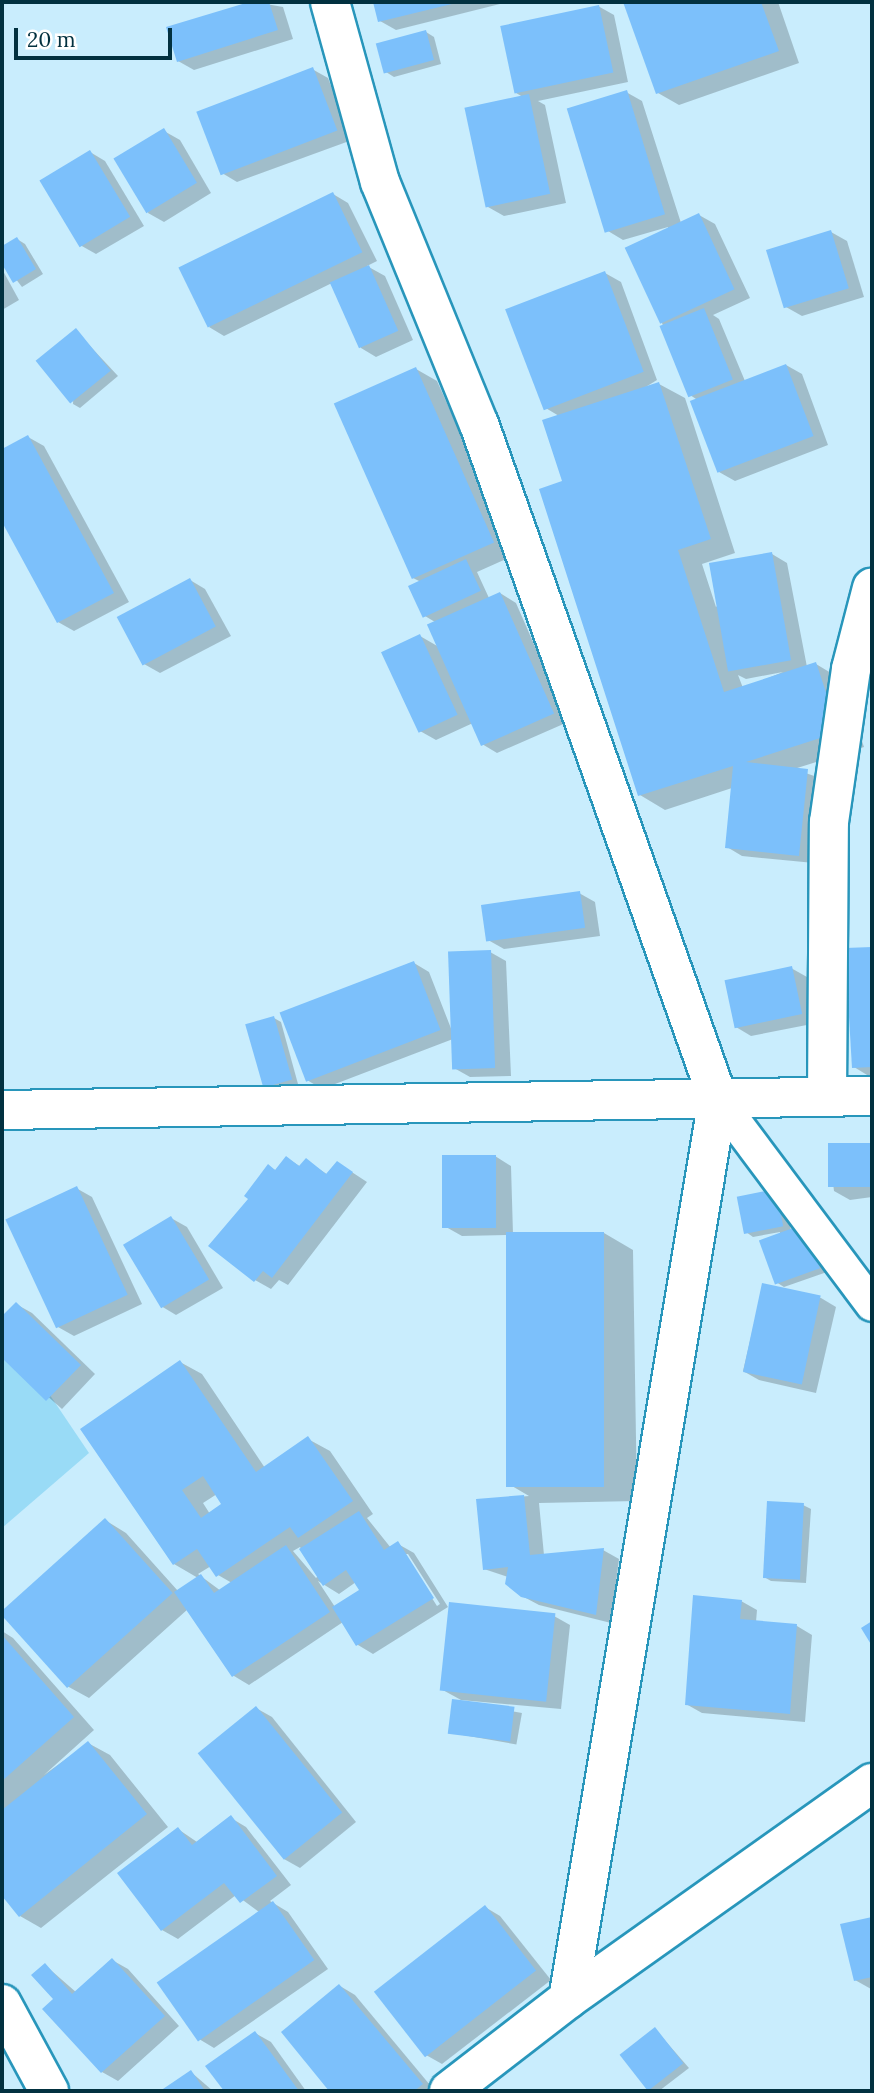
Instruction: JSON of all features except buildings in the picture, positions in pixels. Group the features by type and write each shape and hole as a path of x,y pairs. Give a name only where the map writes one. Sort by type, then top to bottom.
{"street":[{"path":"330,2 380,182 479,424 718,1098 568,1999"},
{"path":"827,1097 829,822 850,669 872,588"},
{"path":"2,1110 872,1097"},
{"path":"449,2091 568,1999 872,1783"},
{"path":"2,2004 48,2091"}],"lane":[{"path":"718,1098 872,1305"}],"shaded area":[{"path":"2,1324 89,1453 2,1528"}]}
